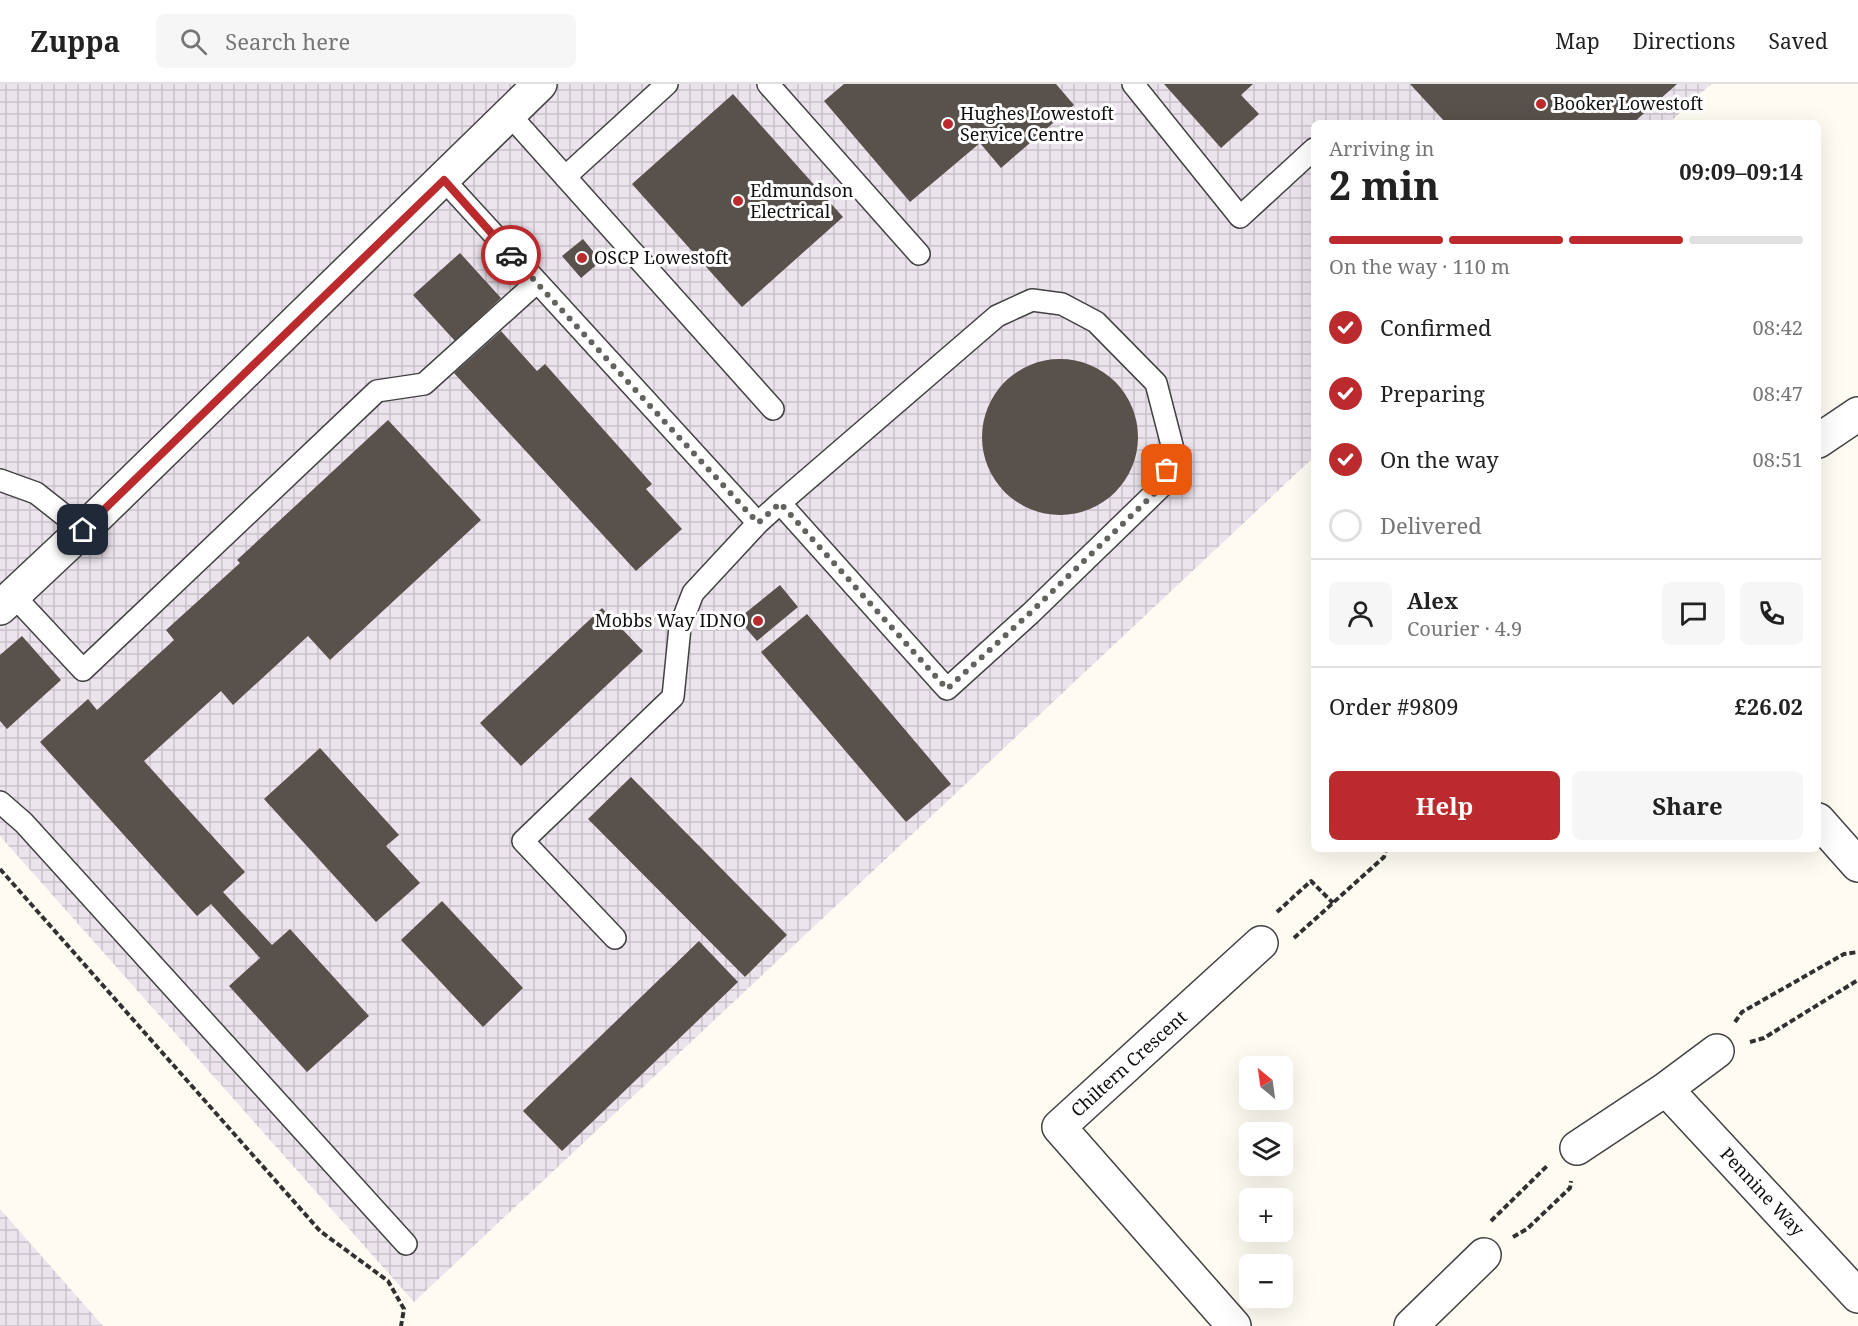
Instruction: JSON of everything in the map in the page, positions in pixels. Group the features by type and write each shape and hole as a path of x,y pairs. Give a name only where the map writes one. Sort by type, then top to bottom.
{"street":[{"path":"6,602 444,180 540,84"},
{"path":"1821,439 1858,414"},
{"path":"1821,823 1858,865"},
{"name":"Chiltern Crescent","path":"1234,1326 1059,1127 1261,943"},
{"path":"1577,1148 1666,1089 1717,1051"},
{"name":"Pennine Way","path":"1666,1089 1858,1296"},
{"path":"1412,1326 1484,1255"}],"lane":[{"path":"566,177 667,84"},
{"path":"768,84 919,254"},
{"path":"1133,84 1240,217 1311,152"},
{"path":"509,114 774,409"},
{"path":"444,180 758,523"},
{"path":"6,602 83,670 377,391 424,384 536,283"},
{"path":"615,938 523,841 673,697 680,627 693,593 758,523 780,503 997,316 1032,300 1062,304 1096,322 1156,383 1174,453 1161,487 947,689 780,503"},
{"path":"0,480 36,493 83,530"},
{"path":"0,802 24,823 406,1244"}],"path":[{"path":"1333,903 1311,881 1263,925 1261,943 1285,946 1333,903 1384,857 1385,852"},
{"path":"0,869 320,1231 388,1281 404,1309 401,1326"},
{"path":"1717,1051 1742,1012 1844,954 1858,952"},
{"path":"1717,1051 1764,1038 1858,980"},
{"path":"1484,1255 1486,1227 1544,1167 1577,1148"},
{"path":"1484,1255 1527,1229 1570,1188 1577,1148"}],"shaded area":[{"path":"0,84 1711,84 1672,120 1311,120 1311,460 414,1302 0,836"},
{"path":"0,1209 103,1326 0,1326"}],"building":[{"name":"Hughes Lowestoft Service Centre","path":"844,84 1056,84 1074,105 1001,168 980,143 910,202 824,101"},
{"path":"1164,84 1253,84 1241,95 1259,114 1221,148"},
{"name":"Booker Lowestoft","path":"1410,84 1677,84 1636,120 1443,120"},
{"name":"Edmundson Electrical","path":"733,94 843,217 742,307 632,184"},
{"name":"OSCP Lowestoft","path":"583,239 601,261 581,278 562,256"},
{"path":"460,253 501,298 455,341 413,295"},
{"path":"501,331 537,371 545,364 652,484 646,489 682,529 636,571 454,373"},
{"path":"1060,359 1090,365 1115,382 1132,407 1138,437 1132,467 1115,492 1090,509 1060,515 1030,509 1005,492 988,467 982,437 988,407 1005,382 1030,365"},
{"path":"388,420 481,520 330,660 308,636 233,705 221,691 144,761 245,872 223,892 272,945 290,929 369,1016 307,1072 229,986 260,958 211,904 197,916 40,742 88,699 97,710 174,640 166,630 240,563 237,560"},
{"path":"780,585 798,607 757,641 738,619"},
{"path":"602,608 643,651 521,766 480,723"},
{"path":"807,614 951,784 906,822 761,652"},
{"path":"22,636 61,680 7,729 0,721 0,655"},
{"path":"320,748 399,835 386,846 420,883 376,922 264,799"},
{"path":"631,777 787,935 745,977 588,819"},
{"path":"442,901 523,988 483,1027 401,940"},
{"path":"699,941 738,982 562,1151 523,1111"}],"way so far":[{"path":"511,255 758,523 780,503 947,689 1161,487 1167,470"}],"place":[{"name":"Booker Lowestoft","path":"1541,104"},
{"name":"Hughes Lowestoft Service Centre","path":"948,124"},
{"name":"Edmundson Electrical","path":"738,201"},
{"name":"OSCP Lowestoft","path":"582,258"},
{"name":"Mobbs Way IDNO","path":"758,621"}],"route":[{"path":"83,530 444,180 511,255"}]}
